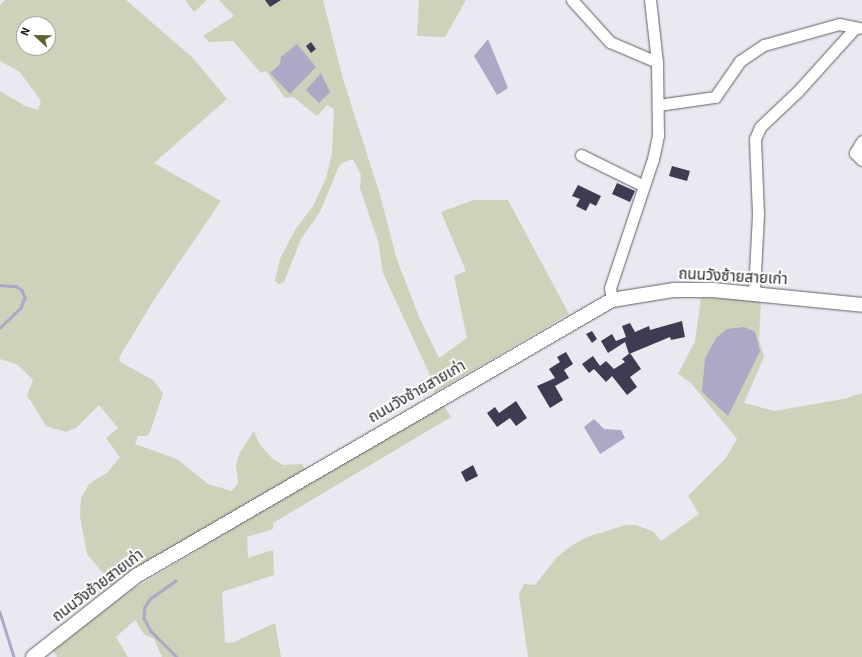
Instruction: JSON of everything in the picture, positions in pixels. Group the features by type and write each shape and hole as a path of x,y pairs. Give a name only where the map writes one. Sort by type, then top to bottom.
{"main road":[{"name":"ถนนวังซ้ายสายเก่า","path":"33,657 136,576 612,300 674,290 754,293 862,305"}],"street":[{"path":"572,0 610,42 656,62"},
{"path":"612,300 610,288 644,186 658,135 656,62 650,0"},
{"path":"658,105 715,97 740,61 764,44 839,24 858,28"},
{"path":"754,293 758,214 755,139 760,127 798,91 858,28"},
{"path":"862,141 855,153 862,160"},
{"path":"581,155 644,186"}],"green space":[{"path":"5,0 126,0 193,58 227,99 154,163 221,201 155,298 120,356 119,361 153,380 163,393 150,432 147,436 138,436 135,444 177,459 208,484 232,491 238,483 236,465 240,452 254,431 260,445 273,459 283,465 302,464 307,472 112,588 108,579 87,554 80,516 81,498 89,484 108,472 120,457 106,438 118,428 99,405 76,428 66,432 46,426 27,395 33,380 18,365 0,359 0,91 25,106 38,110 41,101 20,72 0,61 0,5"},
{"path":"185,0 207,0 194,12"},
{"path":"219,0 323,0 343,79 380,195 397,260 420,319 439,358 467,338 454,276 466,271 441,212 473,200 508,200 569,314 434,393 435,386 383,273 378,241 360,188 361,175 353,159 342,163 338,168 320,212 301,239 284,282 279,284 275,281 280,259 295,230 313,206 326,178 332,154 334,109 327,105 317,116 293,97 285,98 266,71 261,73 233,41 209,42 203,36 234,16"},
{"path":"419,0 466,0 445,37 417,36"},
{"path":"701,298 761,299 759,340 764,357 744,403 774,411 844,399 862,393 862,657 528,657 519,594 524,584 535,585 557,557 571,546 587,537 626,525 636,525 654,532 661,541 699,514 688,496 725,459 737,439 691,383 678,374 695,341"},
{"path":"441,402 451,417 273,523 273,529 247,537 248,558 273,550 274,575 222,592 225,642 232,643 275,623 281,657 162,657 154,639 144,634 135,620 116,637 128,657 57,657 52,649 107,605"}],"shaded area":[{"path":"488,39 508,88 497,95 474,56"},
{"path":"297,44 316,67 290,94 270,73 280,64 281,57"},
{"path":"321,73 330,92 319,103 306,90"},
{"path":"744,327 755,332 760,351 728,416 702,392 705,359 716,338 727,329"},
{"path":"594,419 604,429 621,430 625,438 600,454 584,427"}],"building":[{"path":"265,0 281,0 270,7"},
{"path":"311,42 316,49 311,53 306,46"},
{"path":"672,166 690,171 687,181 669,176"},
{"path":"617,183 635,191 630,202 612,194"},
{"path":"578,185 601,196 596,206 590,203 586,211 576,206 580,199 572,196"},
{"path":"682,321 685,337 671,340 670,337 629,354 625,342 608,353 601,341 612,334 616,341 626,337 622,326 630,323 635,332 649,326 650,330"},
{"path":"592,331 597,339 592,343 586,334"},
{"path":"566,352 573,364 564,370 569,378 555,386 563,400 550,408 537,386 555,378 549,369 560,362 557,357"},
{"path":"630,353 641,369 630,377 637,387 627,395 612,376 606,382 594,369 589,373 582,364 593,356 600,366 606,361 614,369 625,362 622,359"},
{"path":"516,401 527,418 516,426 510,418 497,427 487,413 495,407 499,413"},
{"path":"473,465 478,476 466,482 461,472"}],"waterway":[{"path":"0,285 16,286 22,290 25,298 21,308 0,328"},
{"path":"176,581 150,599 145,607 144,618 151,631 177,657"},
{"path":"0,612 14,657"}]}
